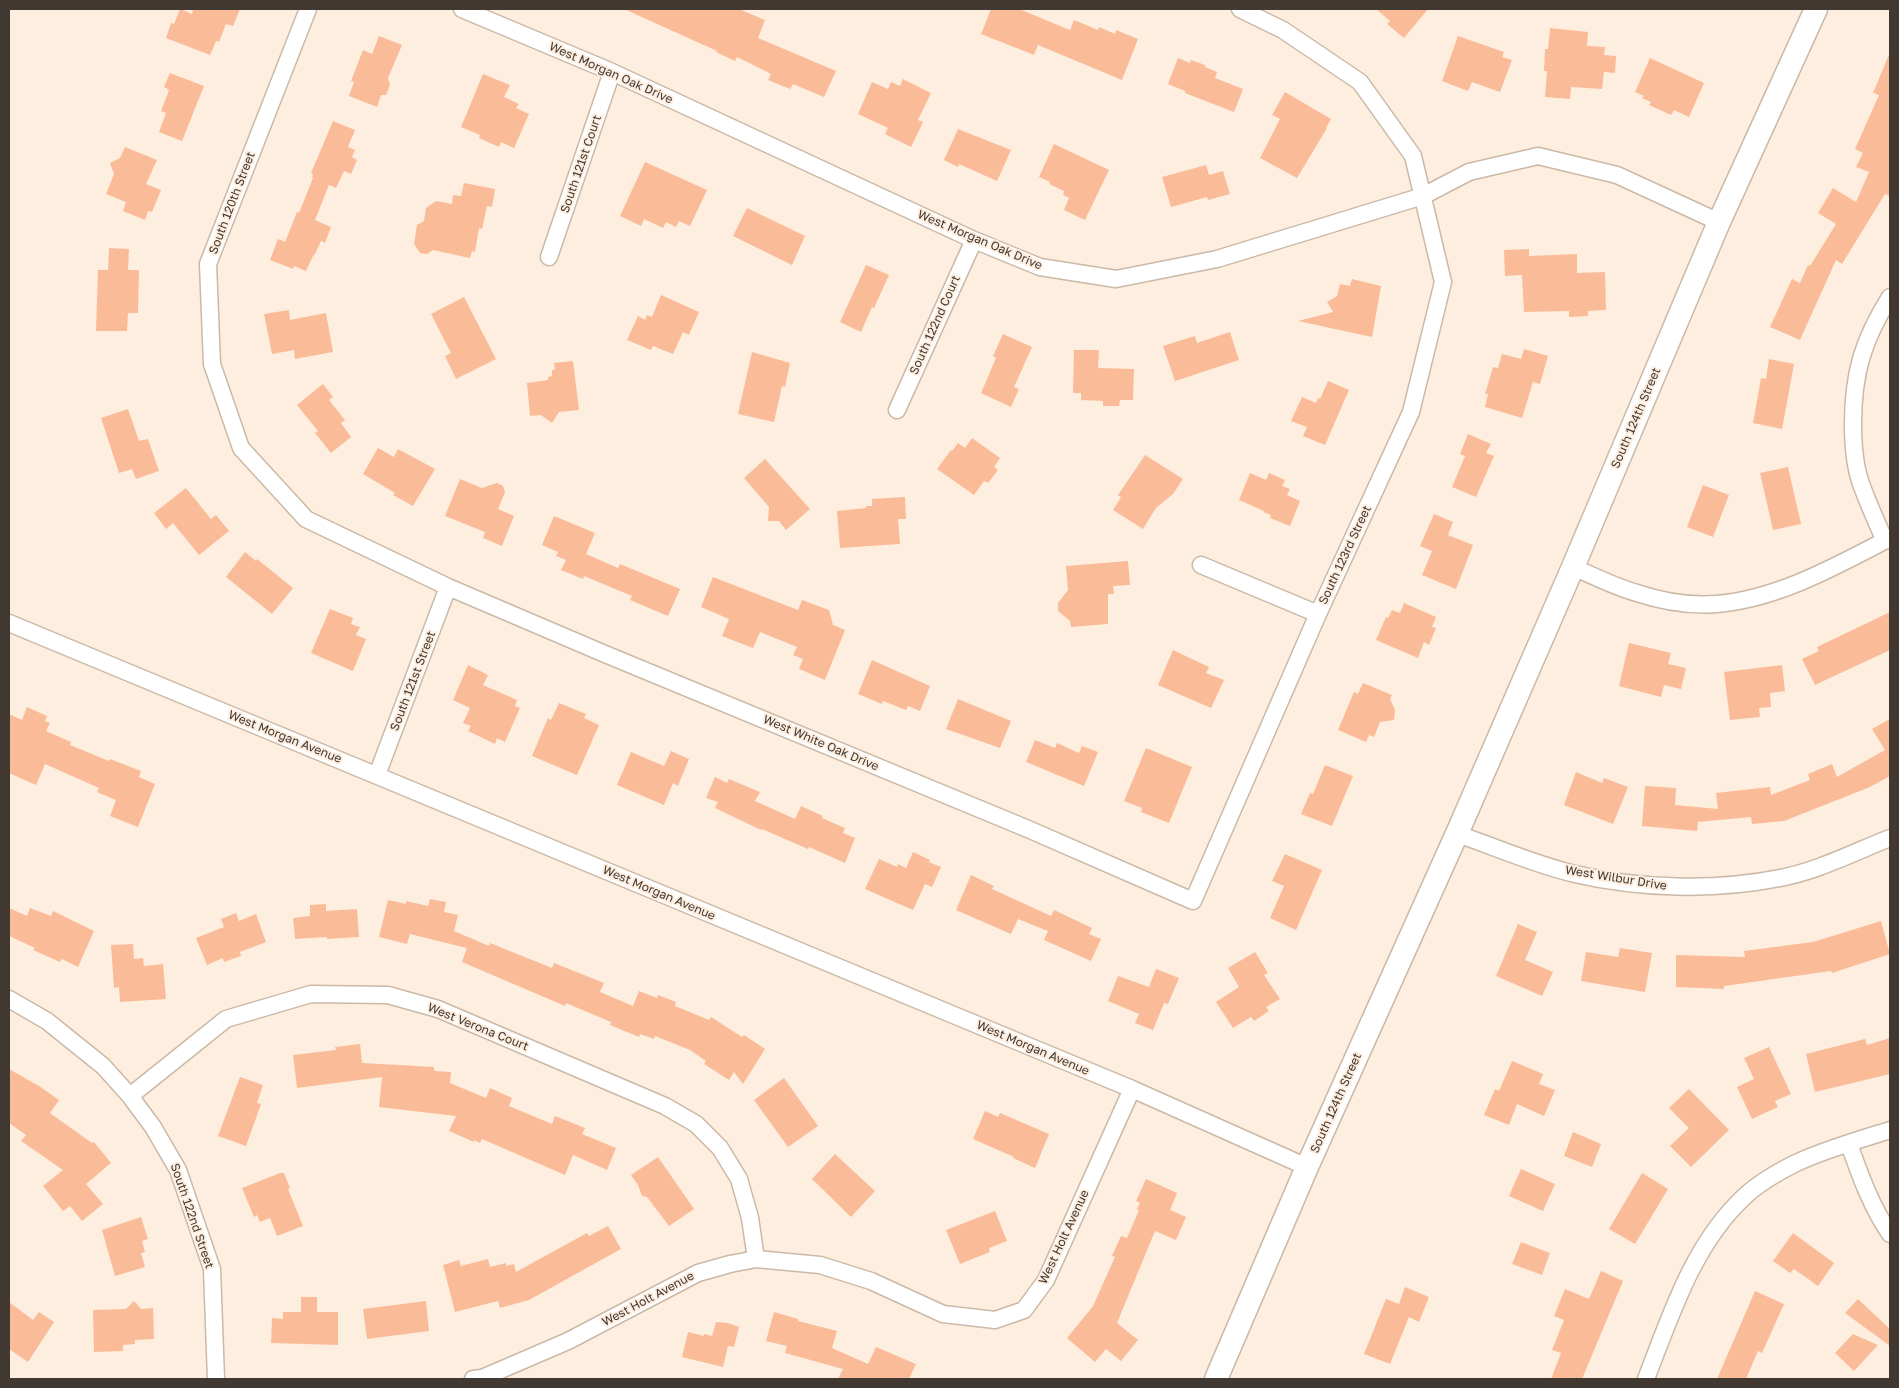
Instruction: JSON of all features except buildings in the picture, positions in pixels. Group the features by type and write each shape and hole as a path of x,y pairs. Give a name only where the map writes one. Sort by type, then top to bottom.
{"street":[{"name":"South 120th Street","path":"308,9 208,264 212,364 241,448 306,519 448,587"},
{"name":"West Morgan Oak Drive","path":"462,9 612,72 974,240 1040,267 1116,279 1217,259 1423,196 1469,172 1538,156 1617,175 1719,222"},
{"name":"South 123rd Street","path":"1192,901 1318,614 1411,412 1443,282 1412,156 1360,82 1283,30 1240,9"},
{"name":"South 124th Street","path":"1216,1379 1307,1167 1460,832 1719,222 1816,9"},
{"name":"South 121st Court","path":"549,257 612,72"},
{"name":"South 122nd Court","path":"897,410 974,240"},
{"path":"1573,567 1636,593 1690,603 1716,604 1753,597 1791,585 1887,540 1860,480 1853,447 1853,404 1854,386 1864,346 1890,297"},
{"path":"1201,565 1318,614"},
{"name":"South 121st Street","path":"378,776 448,587"},
{"name":"West White Oak Drive","path":"448,587 1028,829 1192,901"},
{"name":"West Morgan Avenue","path":"9,623 1132,1089 1307,1167"},
{"name":"West Wilbur Drive","path":"1460,832 1575,874 1636,884 1671,887 1712,887 1780,878 1816,868 1890,838"},
{"name":"West Verona Court","path":"130,1096 226,1019 312,994 388,995 438,1009 665,1106 696,1124 720,1148 739,1179 750,1218 756,1259"},
{"path":"9,999 48,1021 103,1066 130,1096"},
{"name":"West Holt Avenue","path":"473,1379 482,1378 568,1341 698,1273 756,1259 820,1265 871,1281 943,1314 995,1320 1024,1310 1046,1280 1132,1089"},
{"name":"South 122nd Street","path":"130,1096 153,1127 178,1170 212,1269 216,1379"},
{"path":"1646,1379 1690,1271 1716,1229 1731,1210 1745,1196 1772,1176 1798,1162 1890,1130"},
{"path":"1849,1144 1864,1186 1890,1234"}]}
